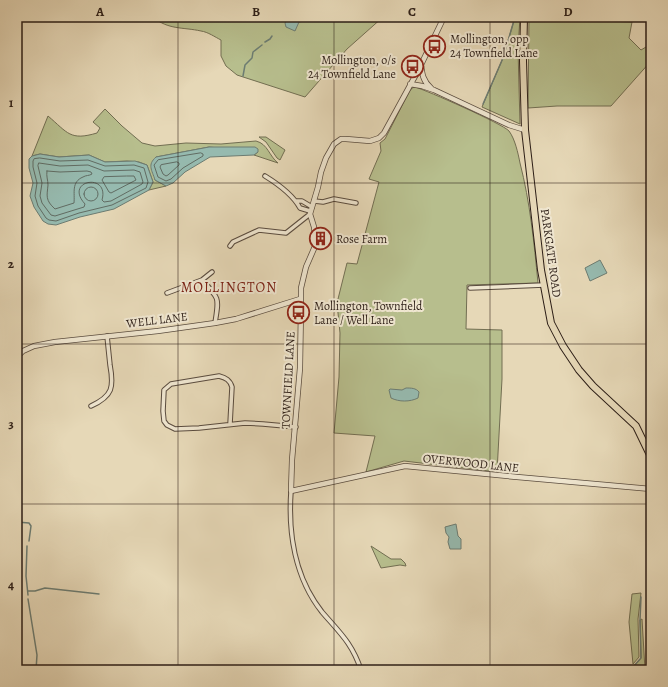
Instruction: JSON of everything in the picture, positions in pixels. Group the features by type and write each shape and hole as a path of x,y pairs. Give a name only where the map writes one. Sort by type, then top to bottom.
{"main road":[{"name":"PARKGATE ROAD","path":"524,17 523,61 525,130 544,285 551,323 563,346 579,370 593,386 636,426 651,457"}],"street":[{"path":"230,246 233,242 259,230 286,233 311,211 321,172 326,158 334,144 341,139 346,138 370,141 379,138 384,133 444,17"},
{"path":"421,64 424,81 434,90"},
{"path":"410,84 434,90 508,125 525,130"},
{"path":"265,176 272,183 280,186 296,201 300,208 311,211"},
{"path":"314,201 324,202 334,199 356,203"},
{"path":"296,201 302,201 311,211"},
{"name":"TOWNFIELD LANE","path":"311,211 316,244 306,267 300,288 302,307 300,368 292,460 290,510 291,529 296,558 304,584 321,611 354,651 361,670"},
{"path":"167,293 202,280 212,272"},
{"path":"202,280 216,294 218,300 215,323"},
{"path":"470,288 544,285"},
{"name":"WELL LANE","path":"17,357 23,351 34,346 55,342 215,323 236,319 300,299"},
{"path":"91,406 101,402 112,389 113,381 107,336"},
{"path":"230,424 232,387 231,383 224,377 219,376 171,384 164,390 162,411 164,421 167,425 175,429 224,426 230,424 263,424 296,427"},
{"name":"OVERWOOD LANE","path":"291,491 405,466 651,489"}],"green space":[{"path":"153,17 383,17 347,49 305,97 237,75 226,66 221,56 221,40 209,33 164,24"},
{"path":"515,17 520,17 518,49 520,124 482,107 503,58"},
{"path":"529,18 632,22 629,38 641,50 651,44 651,61 611,106 557,106 528,108"},
{"path":"415,87 448,100 504,127 509,131 516,146 526,192 538,283 467,285 466,329 502,330 502,379 497,472 404,461 366,472 375,436 334,433 339,377 340,333 337,303 347,263 357,264 379,182 369,179 381,151 380,143 385,139 409,92"},
{"path":"105,109 142,143 155,146 186,143 221,144 256,141 266,147 278,163 254,155 258,152 209,147 156,157 155,180 166,186 149,190 153,182 147,165 139,162 105,162 89,155 59,157 40,154 32,156 48,116 65,131 75,136 81,136 97,133 100,128 93,122"},
{"path":"259,137 266,137 285,150 280,160 266,142"},
{"path":"371,546 391,559 401,559 406,566 400,565 381,568"},
{"path":"641,593 638,619 639,657 633,664 629,622 632,594"},
{"path":"642,619 645,670 635,670 633,667 641,658 640,620"}],"water":[{"path":"288,17 306,17 305,21 299,22 295,31 286,27 285,23"},
{"path":"209,147 255,147 258,149 258,152 254,155 210,157 185,172 173,183 166,186 155,180 151,165 156,157"},
{"path":"40,154 59,157 89,155 105,162 135,161 147,165 153,182 149,190 114,209 80,217 56,225 48,224 43,221 34,207 30,196 33,183 29,168 29,159 32,156"},
{"path":"600,260 607,273 590,281 585,268"},
{"path":"406,388 413,388 418,391 418,398 404,401 391,398 390,389 402,390"},
{"path":"456,524 458,536 461,539 461,549 450,549 448,542 449,537 446,533 445,527"}],"waterway":[{"path":"483,104 503,58 515,17"},
{"path":"265,42 272,36"},
{"path":"243,76 245,65 252,58 253,52 262,45"},
{"path":"17,522 29,523 31,526 29,541"},
{"path":"27,546 26,576 28,595"},
{"path":"28,591 35,591 45,588 99,594"},
{"path":"635,670 633,667 641,658 641,597"},
{"path":"28,599 37,655 36,670"}],"place":[{"name":"Mollington, opp 24 Townfield Lane","path":"435,46"},
{"name":"Mollington, o/s 24 Townfield Lane","path":"412,67"},
{"name":"Rose Farm","path":"321,239"},
{"name":"Mollington, Townfield Lane / Well Lane","path":"298,313"}],"district":[{"name":"MOLLINGTON","path":"229,287"}]}
